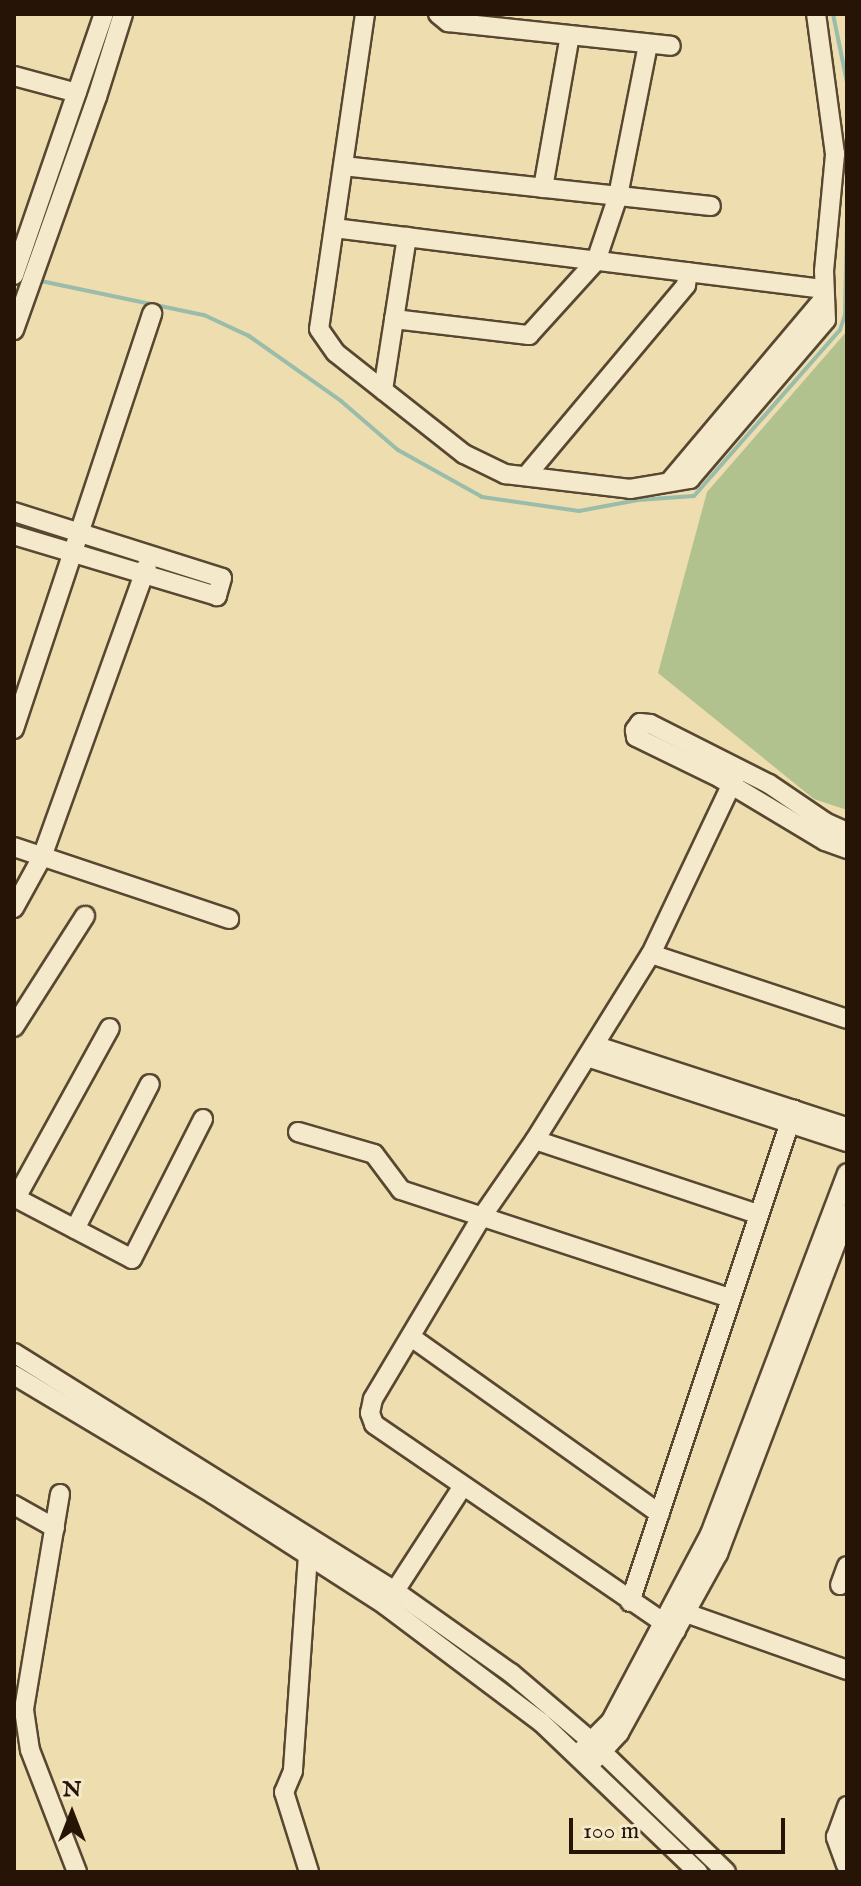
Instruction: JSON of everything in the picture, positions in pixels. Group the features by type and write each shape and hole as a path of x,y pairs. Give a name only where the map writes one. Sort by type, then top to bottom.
{"street":[{"path":"14,330 26,248 104,14"},
{"path":"14,275 123,14"},
{"path":"365,14 319,329 336,353 464,454 505,474 630,489 670,481 824,293 835,154 816,14"},
{"path":"438,14 448,22 671,46"},
{"path":"543,188 570,35"},
{"path":"394,319 529,335 596,261 618,196 648,44"},
{"path":"14,76 77,93"},
{"path":"343,166 711,206"},
{"path":"334,228 688,272 824,293"},
{"path":"383,390 407,237"},
{"path":"526,476 686,285 688,272"},
{"path":"14,729 152,313"},
{"path":"14,512 76,544 144,574 217,596 222,578 151,553 76,544 14,535"},
{"path":"14,908 42,857 151,553"},
{"path":"847,832 825,822 769,784 735,777 636,737 635,730 640,723 650,724 735,777 825,841 847,849"},
{"path":"669,1628 374,1424 370,1413 373,1399 481,1218 535,1140 651,954 735,777"},
{"path":"14,847 229,919"},
{"path":"14,1027 85,916"},
{"path":"651,954 847,1019"},
{"path":"110,1028 15,1198 132,1259 203,1119"},
{"path":"592,1051 791,1116 847,1142"},
{"path":"75,1229 150,1084"},
{"path":"791,1116 847,1127"},
{"path":"630,1602 791,1116"},
{"path":"298,1132 374,1154 401,1190 729,1298"},
{"path":"535,1140 757,1214"},
{"path":"590,1753 619,1733 669,1628 710,1534 847,1173"},
{"path":"669,1628 686,1613 718,1554 847,1214"},
{"path":"411,1337 660,1514"},
{"path":"14,1355 390,1598 542,1723 590,1753 726,1872"},
{"path":"14,1375 217,1487 308,1555 390,1598"},
{"path":"390,1598 463,1486"},
{"path":"60,1494 24,1710 30,1750 77,1872"},
{"path":"14,1505 55,1528"},
{"path":"308,1555 293,1771 284,1792 309,1872"},
{"path":"840,1585 847,1566"},
{"path":"686,1613 847,1670"},
{"path":"590,1753 698,1872"},
{"path":"841,1867 836,1837 847,1806"}],"green space":[{"path":"847,331 847,810 814,799 658,673 707,492"}],"waterway":[{"path":"833,14 847,82"},
{"path":"36,280 204,315 249,336 341,401 398,450 482,497 579,511 638,500 694,496 840,330 845,315 847,222"}]}
